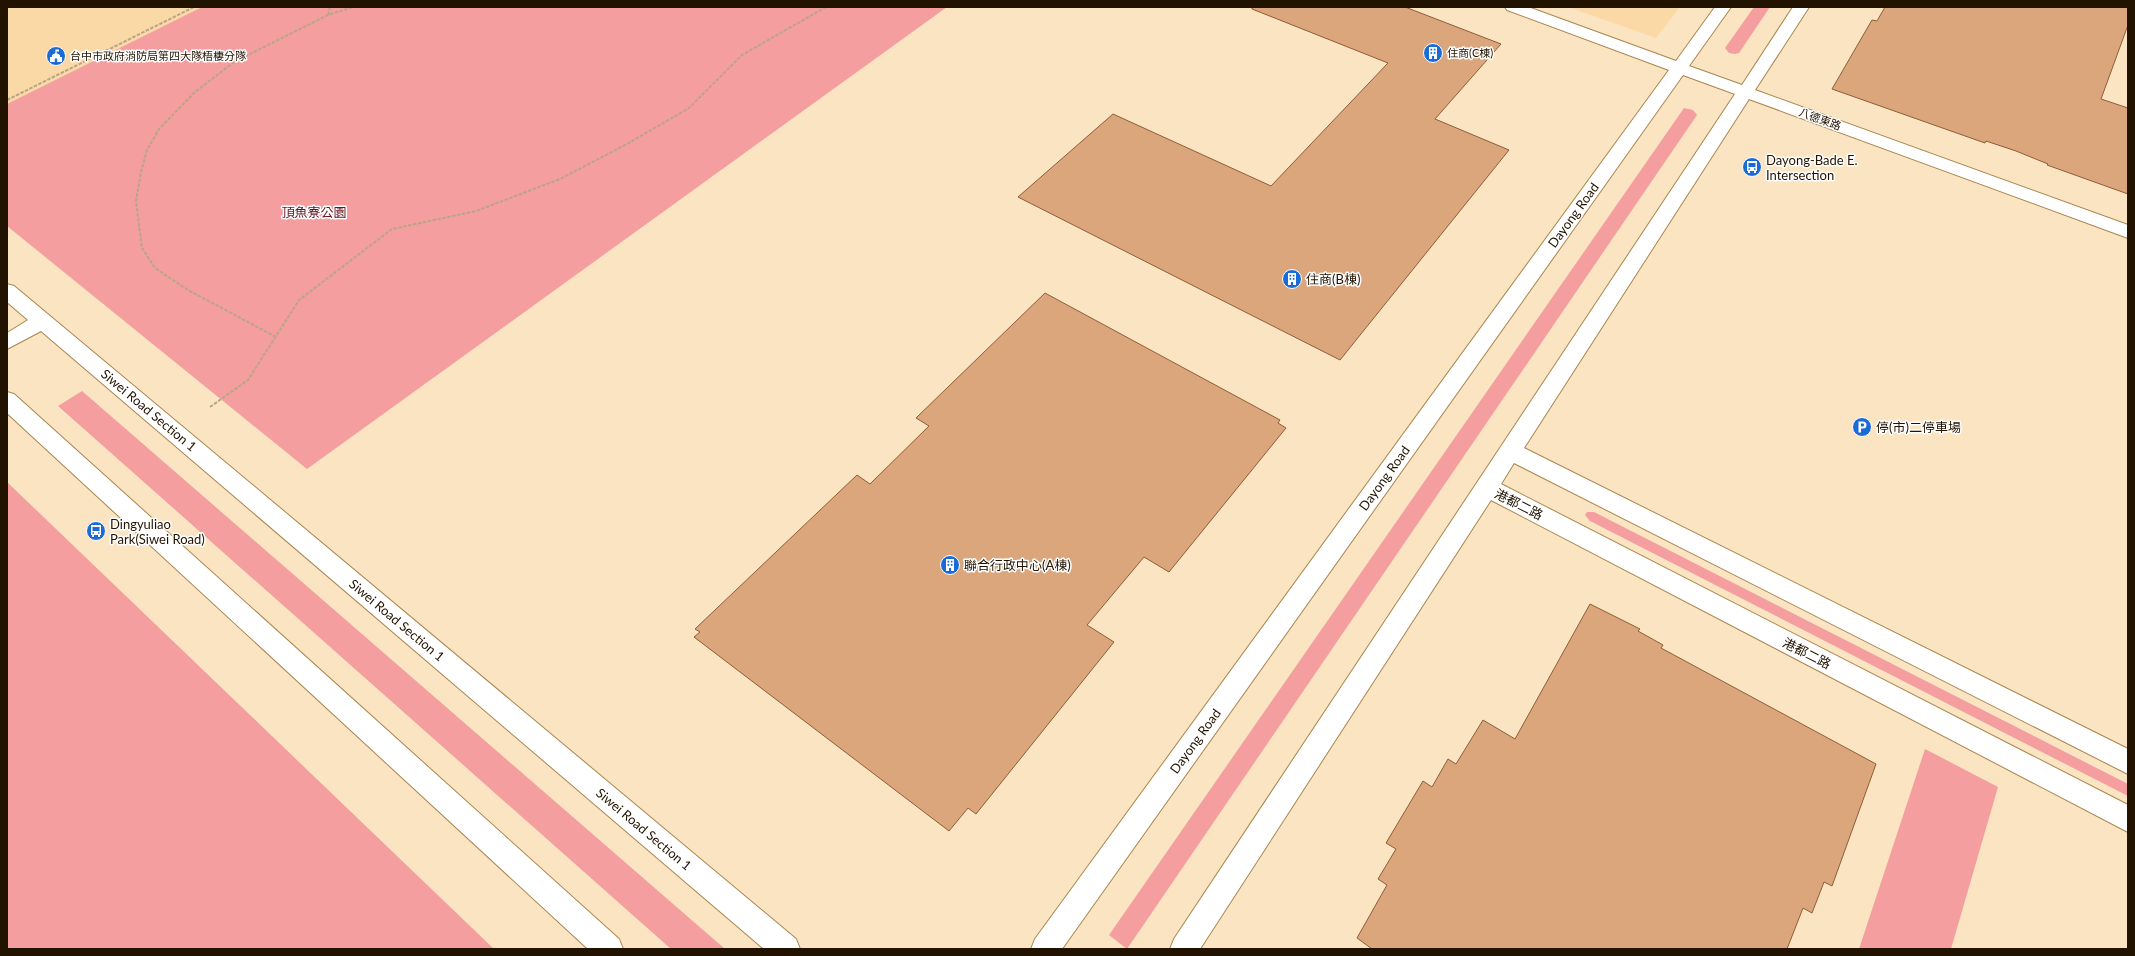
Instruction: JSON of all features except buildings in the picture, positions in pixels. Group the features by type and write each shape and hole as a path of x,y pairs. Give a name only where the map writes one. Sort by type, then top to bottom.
{"street":[{"name":"八德東路","path":"1513,7 2128,232"},
{"name":"Dayong Road","path":"1045,949 1724,7"},
{"path":"1184,949 1801,7"},
{"name":"Siwei Road Section 1","path":"7,291 786,949"},
{"path":"7,342 43,321"},
{"path":"7,400 609,949"},
{"path":"1510,451 2128,762"},
{"name":"港都二路","path":"1486,487 2128,819"}],"path":[{"path":"7,100 194,7"},
{"path":"328,15 330,7"},
{"path":"276,337 188,290 155,268 142,248 136,201 147,150 159,129 195,92 234,62 328,15 353,7"},
{"path":"210,407 248,380 299,300 392,229 476,211 566,175 627,144 689,108 742,55 826,7"}],"shaded area":[{"name":"台中市政府消防局第四大隊梧棲分隊","path":"7,7 202,7 7,104"},
{"path":"1568,7 1680,7 1656,38"}],"green space":[{"name":"頂魚寮公園","path":"202,7 947,7 307,469 7,226 7,104"},
{"path":"1754,7 1770,7 1739,53 1729,53 1725,48"},
{"path":"1684,108 1693,110 1697,115 1127,949 1109,935"},
{"path":"82,391 725,949 671,949 58,406"},
{"path":"7,482 494,949 7,949"},
{"path":"1587,512 1594,512 2128,784 2128,796 1590,521 1585,515"},
{"path":"1925,749 1998,787 1951,949 1859,949"}],"place":[{"name":"住商(C棟)","path":"1433,53"},
{"name":"台中市政府消防局第四大隊梧棲分隊","path":"56,56"},
{"name":"Dayong-Bade E. Intersection","path":"1752,167"},
{"name":"住商(B棟)","path":"1292,279"},
{"name":"停(市)二停車場","path":"1862,427"},
{"name":"Dingyuliao Park(Siwei Road)","path":"96,531"},
{"name":"聯合行政中心(A棟)","path":"950,565"}]}
